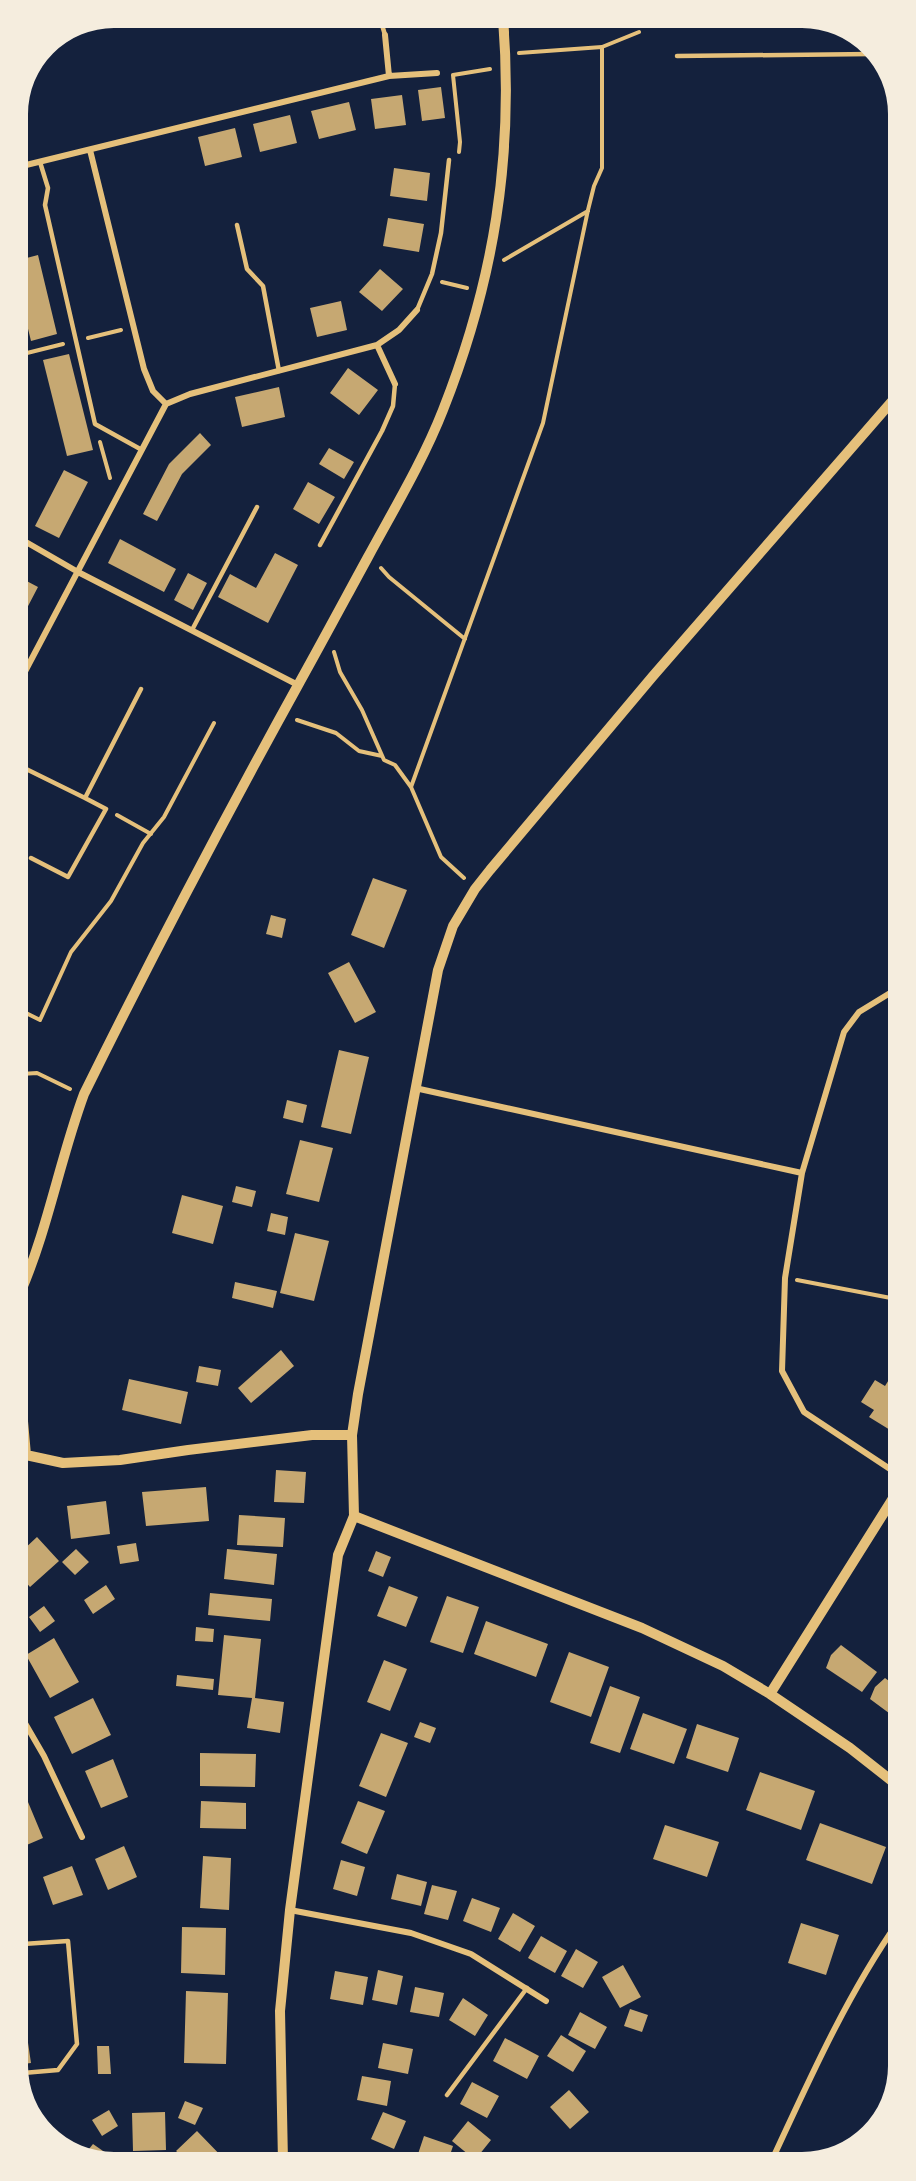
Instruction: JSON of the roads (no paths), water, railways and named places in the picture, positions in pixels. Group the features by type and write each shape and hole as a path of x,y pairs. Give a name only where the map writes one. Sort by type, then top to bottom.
{"street":[{"path":"29,1273 84,1094 183,897 404,491 442,412 472,327 488,270 501,194 505,135 506,54 504,29"},
{"path":"385,35 389,76"},
{"path":"29,164 389,76 437,73"},
{"path":"90,150 144,369 153,391 166,404"},
{"path":"29,664 166,404 190,394 377,345 399,330 417,310"},
{"path":"377,345 394,384"},
{"path":"283,2152 280,2011 290,1910 338,1555 354,1516 352,1435 438,970 453,926 475,889 653,675 888,406"},
{"path":"29,544 78,572 298,686"},
{"path":"888,994 859,1012 844,1032 802,1173 785,1278 782,1371 804,1412 888,1467"},
{"path":"415,1088 802,1173"},
{"path":"29,1456 63,1463 120,1460 312,1435 352,1435"},
{"path":"770,1694 888,1506"},
{"path":"354,1516 642,1628 723,1666 770,1694 850,1748 888,1778"},
{"path":"29,1730 44,1756 82,1837"},
{"path":"290,1910 411,1933 471,1954 546,2001"},
{"path":"776,2152 818,2061 888,1936"}],"lane":[{"path":"383,28 385,35"},
{"path":"677,56 862,54"},
{"path":"417,310 432,274 441,233 449,160"},
{"path":"40,162 48,188 45,205 95,424 142,450"},
{"path":"237,225 247,269 263,286 279,371"},
{"path":"320,545 382,431 393,406 394,384"},
{"path":"192,630 257,507"},
{"path":"85,798 141,688"},
{"path":"29,770 106,809 68,878 31,858"},
{"path":"29,1944 68,1941 77,2044 58,2070 29,2072"},
{"path":"447,2095 527,1988"}]}
